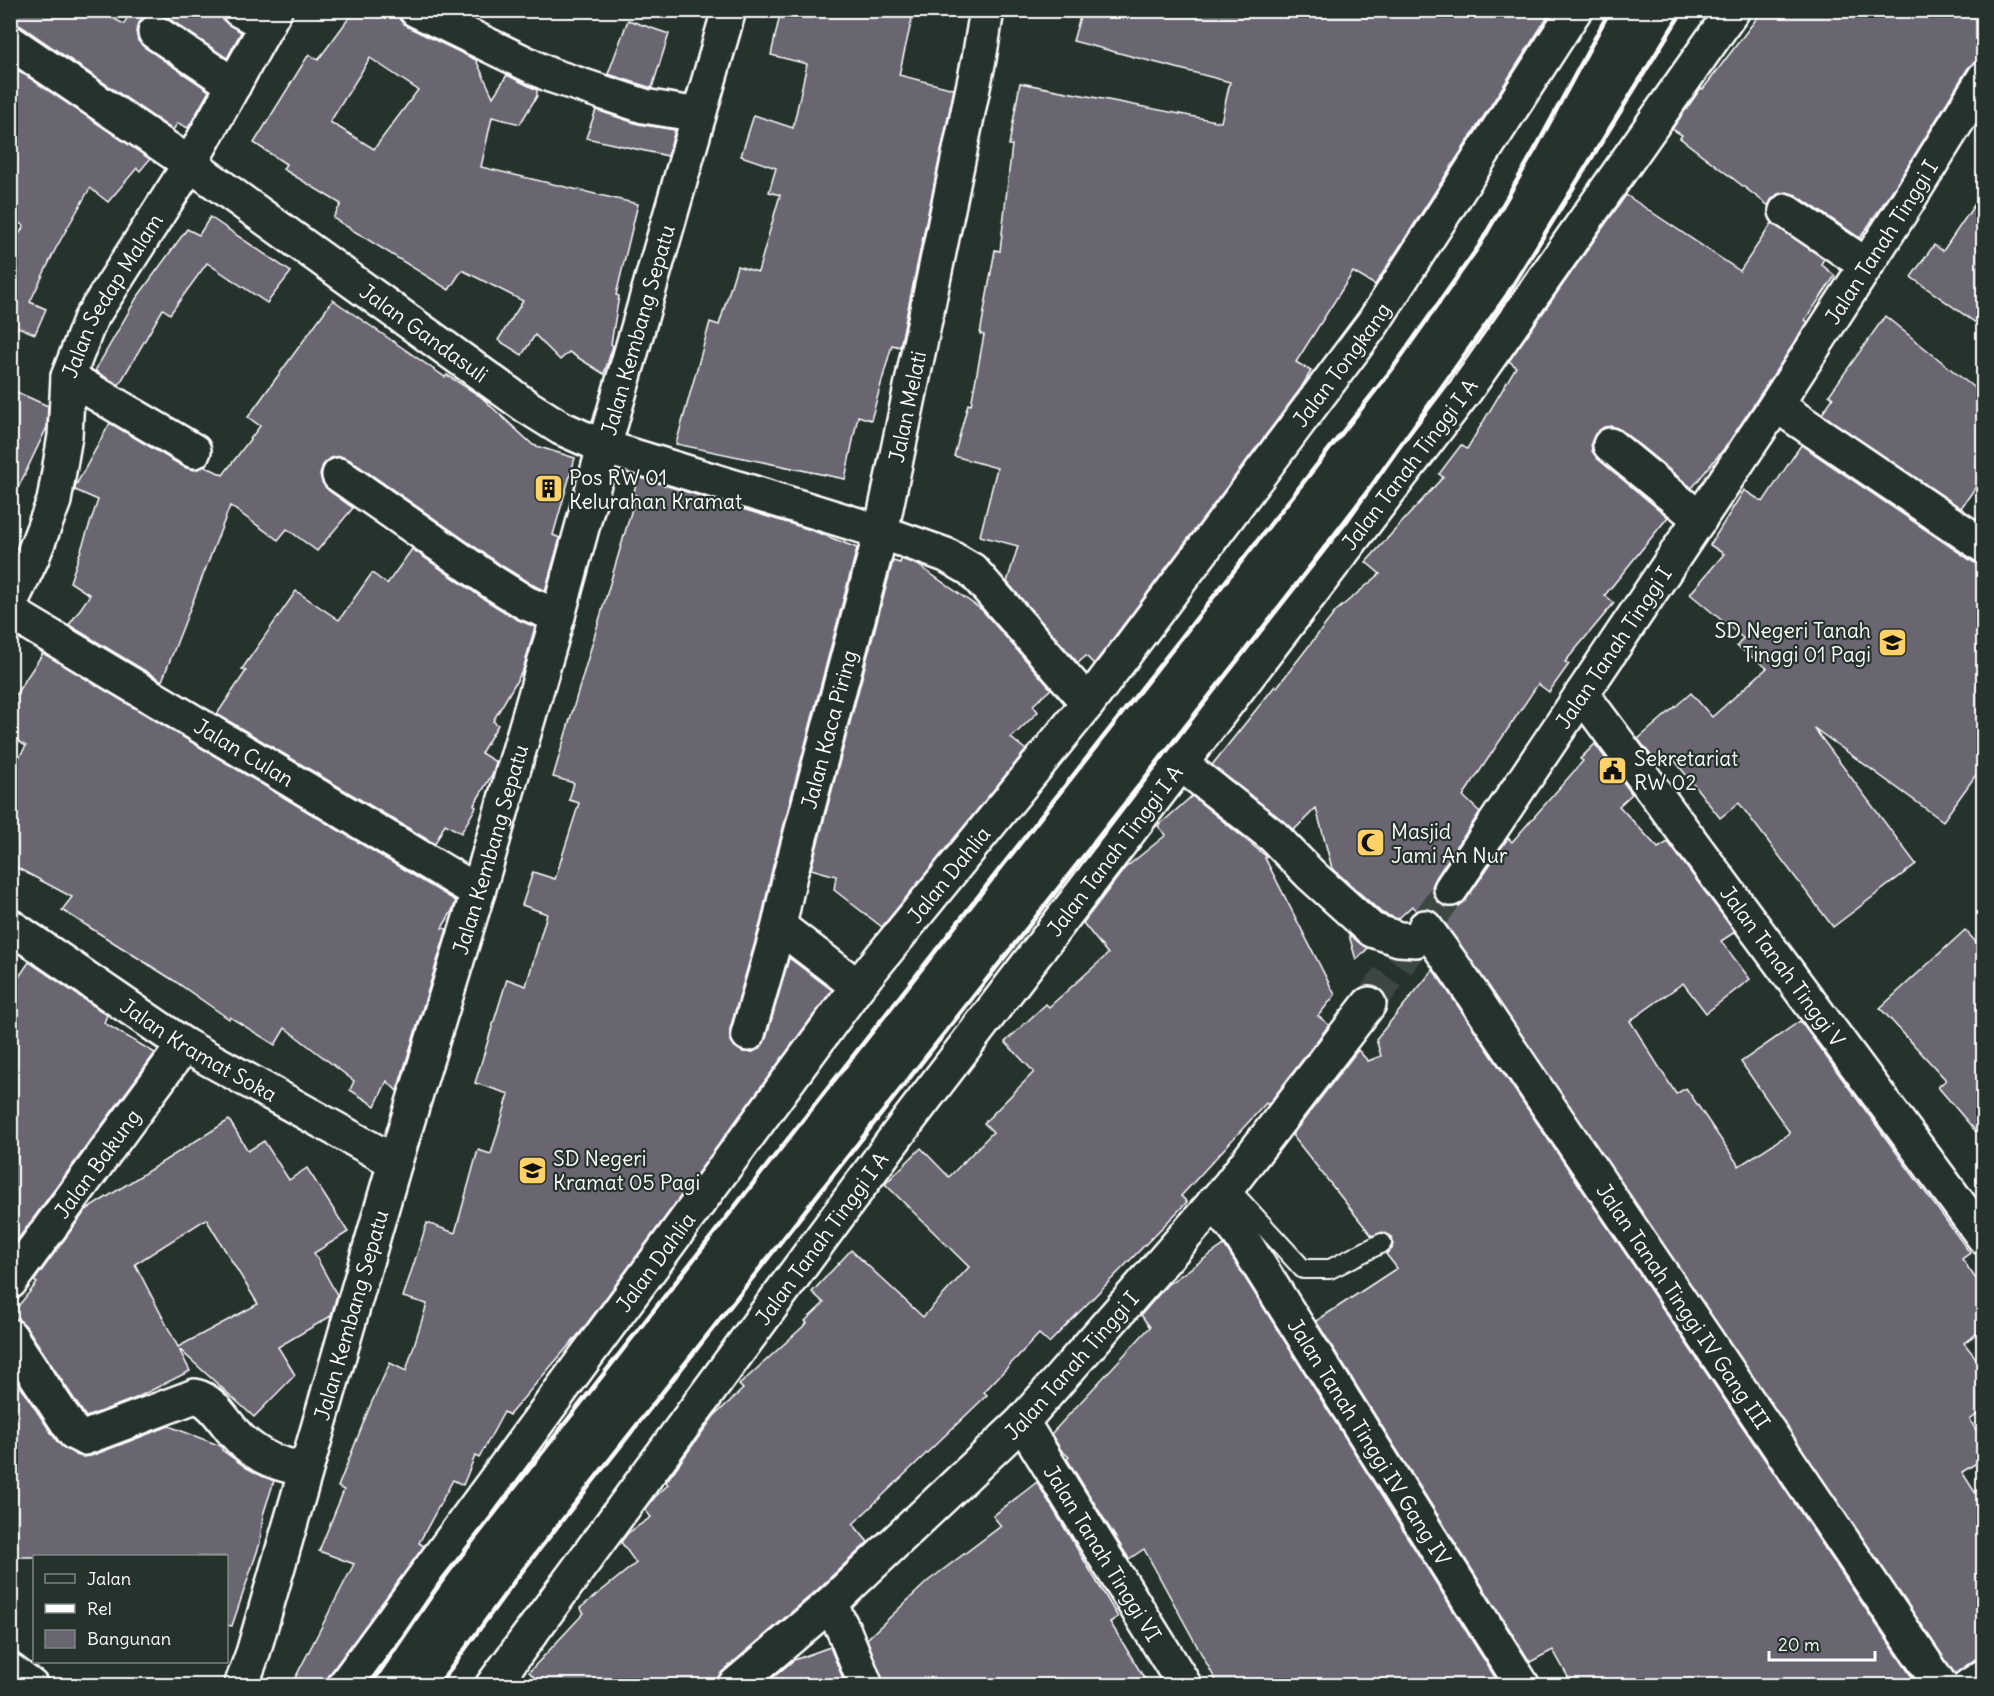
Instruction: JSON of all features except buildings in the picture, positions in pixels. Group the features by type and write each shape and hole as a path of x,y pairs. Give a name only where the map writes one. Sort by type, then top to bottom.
{"street":[{"path":"239,10 271,18"},
{"path":"416,10 550,75 644,106 699,115"},
{"name":"Jalan Kembang Sepatu","path":"241,1686 253,1653 395,1162 478,892 729,10"},
{"name":"Jalan Melati","path":"881,532 979,59 987,10"},
{"name":"Jalan Tongkang","path":"1088,704 1373,323 1575,10"},
{"name":"Jalan Tanah Tinggi I A","path":"492,1686 898,1134 1466,390 1733,10"},
{"name":"Jalan Sedap Malam","path":"10,604 32,558 54,501 65,436 68,377 90,320 190,164 271,18"},
{"path":"155,32 234,85"},
{"name":"Jalan Gandasuli","path":"10,42 190,164 561,429 604,447 881,532"},
{"name":"Jalan Tanah Tinggi I","path":"1452,889 1776,405 1983,78"},
{"path":"1786,211 1866,266"},
{"path":"68,377 194,451"},
{"path":"1776,405 1983,546"},
{"path":"1610,445 1700,519"},
{"path":"339,475 494,583 526,603 558,616"},
{"path":"881,532 946,555 972,570 1088,704"},
{"name":"Jalan Kaca Piring","path":"748,1034 779,926 790,875 881,532"},
{"name":"Jalan Culan","path":"10,612 478,892"},
{"name":"Jalan Tanah Tinggi V","path":"1582,694 1983,1238"},
{"name":"Jalan Dahlia","path":"344,1686 857,987 1088,704"},
{"name":"Jalan Tanah Tinggi IV Gang III","path":"1180,764 1273,836 1311,875 1372,930 1399,939 1420,933 1474,997 1941,1686"},
{"name":"Jalan Kramat Soka","path":"10,926 184,1045 395,1162"},
{"path":"779,926 848,979"},
{"name":"Jalan Tanah Tinggi I","path":"734,1686 830,1604 1022,1422 1221,1194 1368,1004"},
{"name":"Jalan Bakung","path":"10,1282 184,1045"},
{"name":"Jalan Tanah Tinggi IV Gang IV","path":"1221,1194 1240,1235 1523,1686"},
{"path":"10,1336 74,1433 84,1438 195,1396 204,1398 240,1439 261,1456 267,1460 305,1470"},
{"name":"Jalan Tanah Tinggi VI","path":"1022,1422 1185,1686"},
{"path":"830,1604 844,1630 866,1686"},
{"path":"10,1670 31,1686"},
{"path":"1969,1686 1983,1676"}],"lane":[{"path":"1221,1194 1303,1269 1330,1269 1382,1243"}],"tunnel":[{"path":"1369,1004 1451,889"}],"railway":[{"path":"370,1686 442,1580 1393,368 1479,246 1537,146 1610,10"},
{"path":"438,1686 516,1579 1346,522 1507,295 1683,10"}],"place":[{"name":"Pos RW 01 Kelurahan Kramat","path":"548,489"},
{"name":"SD Negeri Tanah Tinggi 01 Pagi","path":"1892,642"},
{"name":"Sekretariat RW 02","path":"1613,770"},
{"name":"Masjid Jami An Nur","path":"1370,843"},
{"name":"SD Negeri Kramat 05 Pagi","path":"532,1170"}]}
